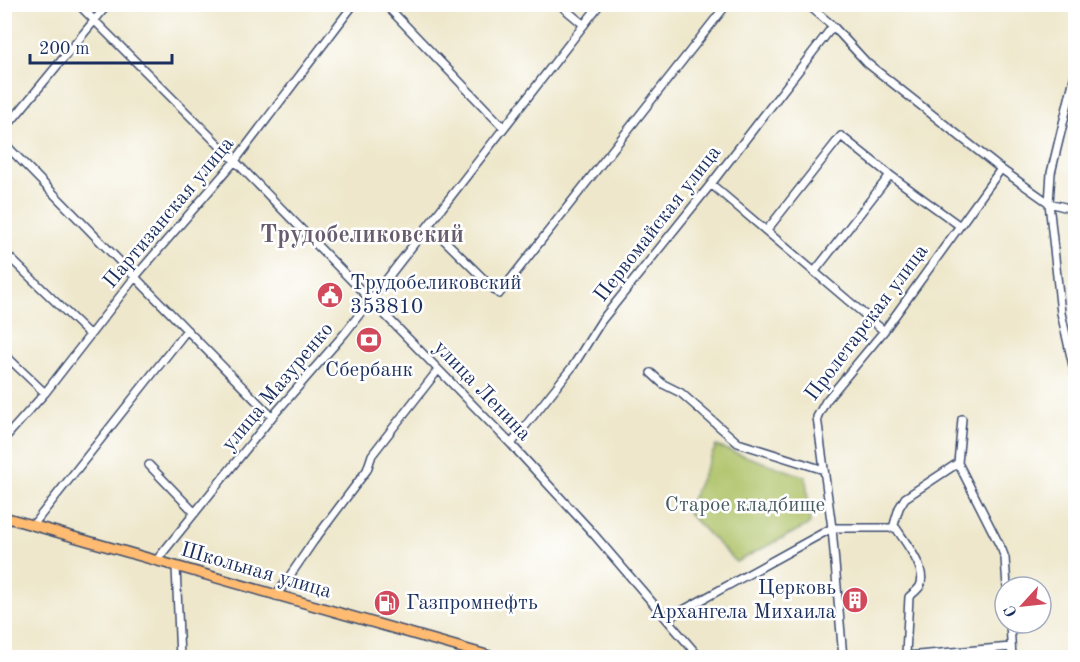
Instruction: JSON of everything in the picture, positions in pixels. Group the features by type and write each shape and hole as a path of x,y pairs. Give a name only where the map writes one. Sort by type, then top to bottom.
{"main road":[{"name":"Школьная улица","path":"4,517 497,657"}],"street":[{"name":"улица Ленина","path":"78,4 511,444 591,531 700,657"},
{"path":"4,130 108,4"},
{"name":"Партизанская улица","path":"4,439 45,393 135,277 235,161 354,4"},
{"path":"385,4 504,128"},
{"path":"559,4 584,25"},
{"name":"улица Мазуренко","path":"156,561 272,417 345,333 600,4"},
{"path":"429,225 500,294 727,4"},
{"path":"807,4 833,26 867,63 1001,169 1049,203 1076,210"},
{"name":"Первомайская улица","path":"511,444 573,366 602,320 833,26"},
{"path":"1076,70 1051,173 1049,203 1059,304 1076,379"},
{"path":"767,230 841,136 960,226"},
{"path":"4,143 272,417"},
{"name":"Пролетарская улица","path":"843,657 832,528 816,417 826,401 885,331 1001,169"},
{"path":"815,271 890,175"},
{"path":"711,184 885,331"},
{"path":"4,252 90,335"},
{"path":"33,525 187,330"},
{"path":"4,354 45,393"},
{"path":"276,596 313,542 368,470 372,454 438,369"},
{"path":"651,373 663,384 681,393 738,443 824,470"},
{"path":"963,420 958,463 1002,550 1006,575"},
{"path":"893,528 899,508 905,498 958,463"},
{"path":"149,465 195,513"},
{"path":"667,619 832,528 896,528 910,549 922,575 920,587 909,597 906,654"},
{"path":"176,567 180,657"},
{"path":"1010,635 1012,657"},
{"path":"883,657 1011,647"}],"green space":[{"name":"Старое кладбище","path":"716,446 806,477 810,524 736,562 686,511"}],"place":[{"name":"Трудобеликовский 353810","path":"330,295"},
{"name":"Сбербанк","path":"369,340"},
{"name":"Церковь Архангела Михаила","path":"855,600"},
{"name":"Газпромнефть","path":"387,603"}],"district":[{"name":"Трудобеликовский","path":"362,236"}]}
